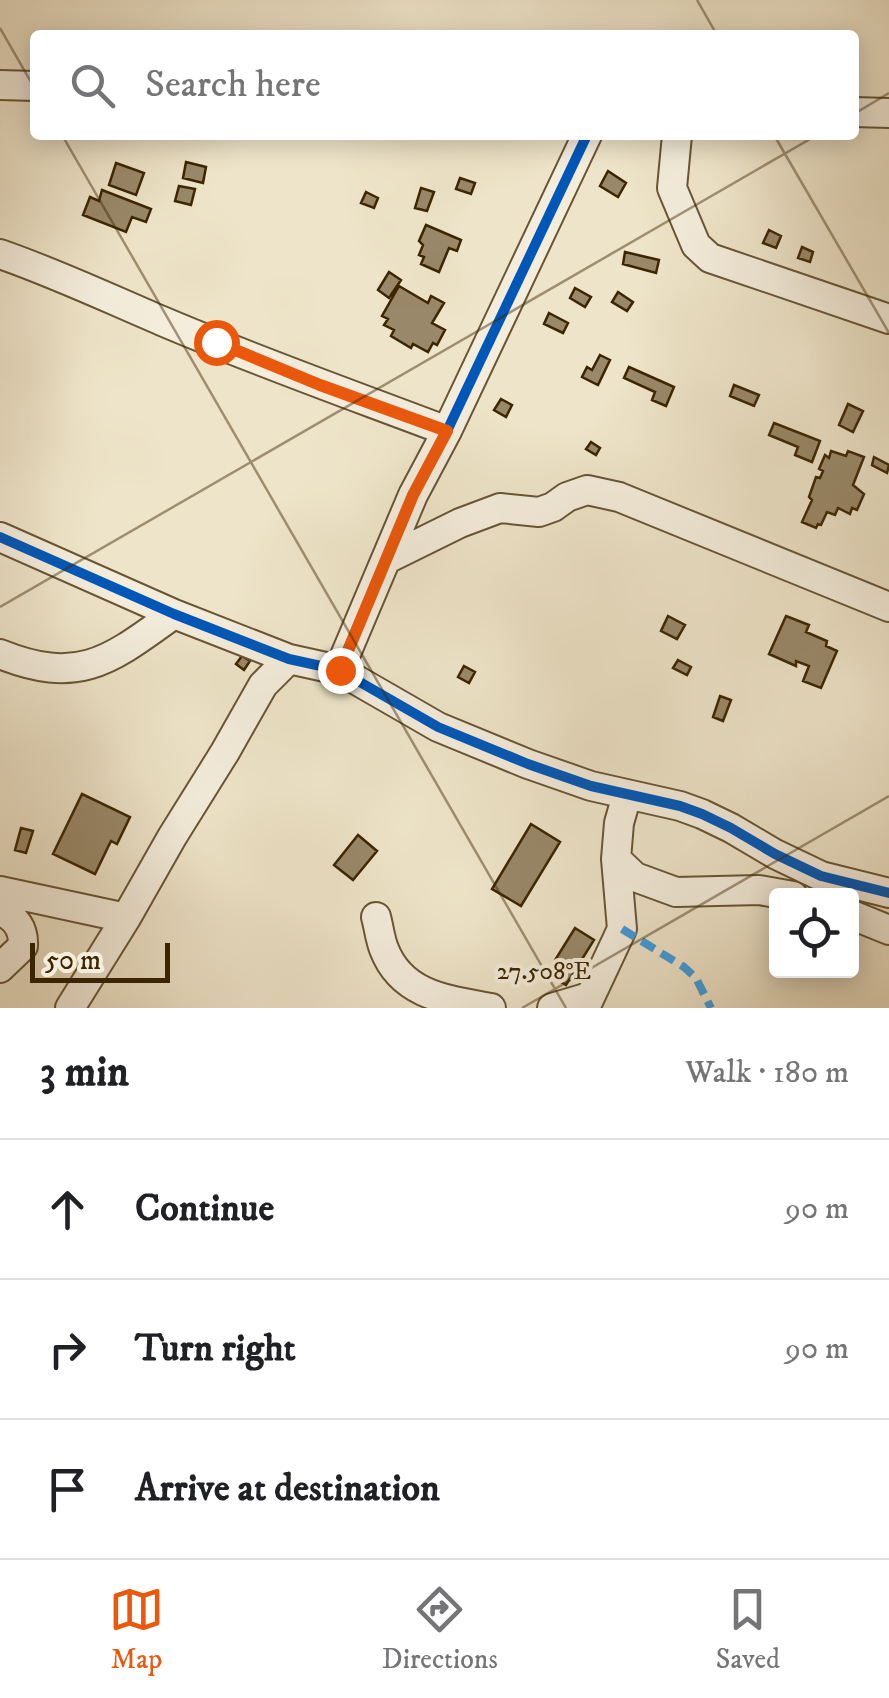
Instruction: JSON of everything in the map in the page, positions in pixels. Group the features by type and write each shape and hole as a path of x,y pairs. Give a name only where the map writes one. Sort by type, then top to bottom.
{"street":[{"path":"0,84 30,86"},
{"path":"859,112 889,112"},
{"path":"340,670 413,495 584,140"},
{"path":"677,140 672,188 696,246 710,258 889,319"},
{"path":"0,254 60,275 320,385 447,431"},
{"path":"387,559 500,508 539,512 587,490 619,497 889,607"},
{"path":"0,538 174,614 289,658 340,670 438,727 544,770 592,786 680,806 821,876 889,894"},
{"path":"0,654 57,670 87,667 106,660 174,614"},
{"path":"70,1008 263,685 289,658"},
{"path":"552,1008 587,1002 622,929 616,858 627,795"},
{"path":"616,858 634,877 676,892 769,892"},
{"path":"0,891 126,918"},
{"path":"0,912 12,916 24,934 23,946 0,968"},
{"path":"376,917 384,950 405,982 428,993 491,1008"},
{"path":"859,918 889,930"}],"building":[{"path":"186,162 206,167 203,183 183,178"},
{"path":"116,163 144,173 136,195 109,185"},
{"path":"608,171 626,183 618,197 600,186"},
{"path":"460,178 475,183 471,194 456,189"},
{"path":"179,186 195,189 191,205 175,201"},
{"path":"421,188 434,192 427,211 415,208"},
{"path":"102,190 151,209 146,222 132,217 126,232 83,215 90,197 99,201"},
{"path":"366,192 378,198 374,208 361,203"},
{"path":"426,225 461,240 457,251 449,248 439,272 421,264 423,245 419,241"},
{"path":"769,230 781,236 776,248 763,243"},
{"path":"802,247 813,252 810,262 798,258"},
{"path":"625,252 659,260 656,273 623,264"},
{"path":"389,272 401,280 389,298 378,290"},
{"path":"399,286 428,303 431,296 444,303 432,323 445,330 428,352 413,344 411,348 391,336 394,330 384,325 388,319 382,316"},
{"path":"575,288 591,297 585,307 570,298"},
{"path":"618,292 633,302 627,311 612,302"},
{"path":"549,313 568,323 563,333 544,324"},
{"path":"600,355 610,360 598,385 582,377 587,367 592,370"},
{"path":"629,367 674,387 666,406 652,400 655,392 624,378"},
{"path":"734,385 759,395 754,406 730,396"},
{"path":"501,399 512,405 506,417 494,410"},
{"path":"848,404 863,411 853,432 839,425"},
{"path":"774,423 820,441 812,462 795,455 798,447 769,435"},
{"path":"591,442 600,448 596,455 586,449"},
{"path":"831,451 846,456 848,451 864,457 853,485 864,494 857,510 852,508 850,514 838,508 835,515 827,512 816,528 802,522 812,500 809,497 816,477 820,478 823,471 819,469"},
{"path":"874,457 889,465 887,473 872,465"},
{"path":"668,616 685,625 677,639 661,631"},
{"path":"786,616 809,625 806,632 827,641 826,646 837,651 821,688 803,681 809,666 796,661 796,666 769,654"},
{"path":"242,656 250,661 244,670 236,664"},
{"path":"678,660 691,667 687,675 673,668"},
{"path":"464,666 475,672 469,683 458,677"},
{"path":"720,696 731,700 723,721 713,717"},
{"path":"82,794 130,817 117,844 111,841 95,874 53,854"},
{"path":"531,824 560,842 521,906 492,889"},
{"path":"21,828 33,831 26,853 15,850"},
{"path":"358,835 377,851 353,880 334,865"},
{"path":"575,928 594,940 566,985 547,973"}],"marked path":[{"path":"622,929 684,967 696,978 711,1008"}],"cycle path":[{"path":"339,670 413,495 585,140"},
{"path":"0,537 174,614 289,659 339,670 438,727 528,764 591,786 680,806 821,876 889,893"}],"route":[{"path":"216,342 447,431 413,495 340,670"}]}
